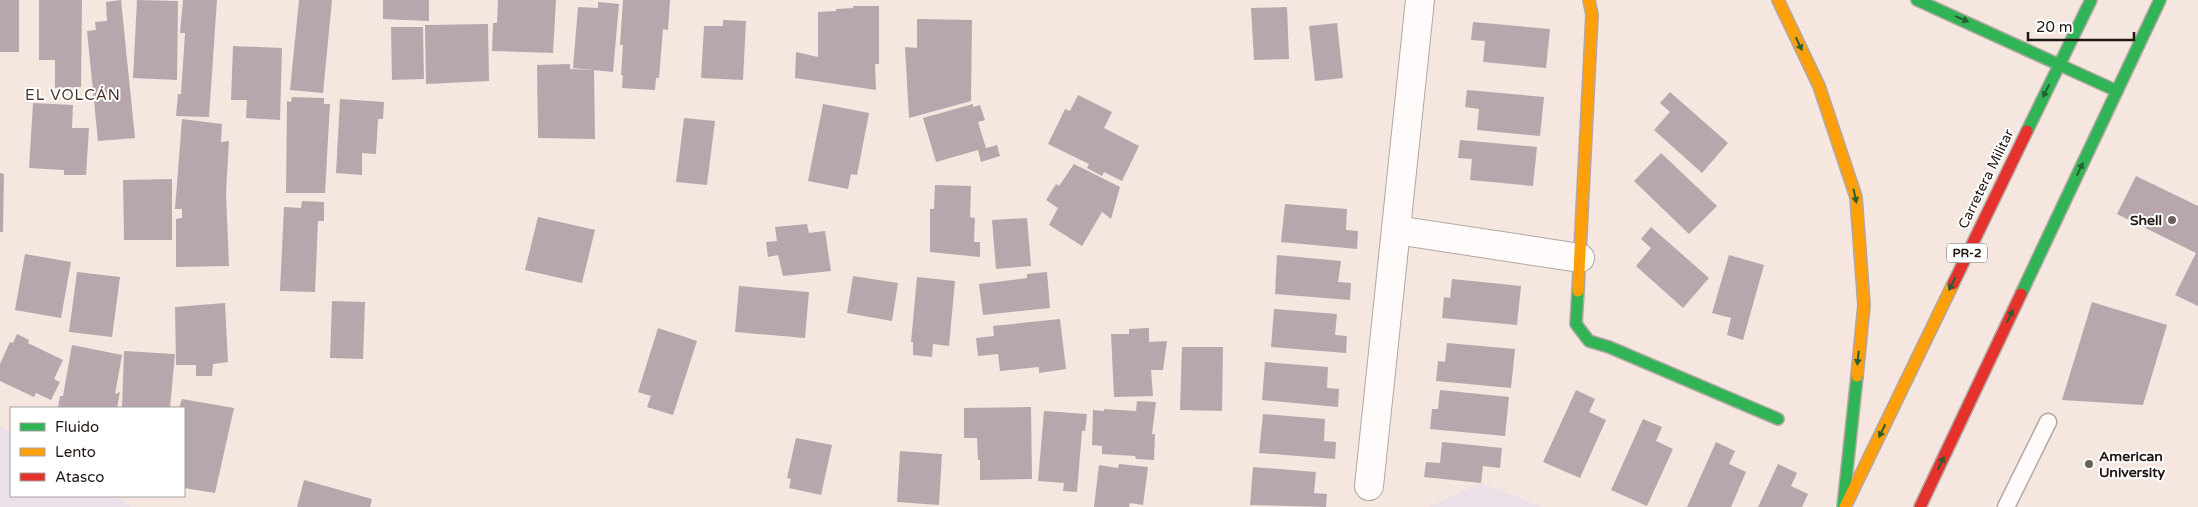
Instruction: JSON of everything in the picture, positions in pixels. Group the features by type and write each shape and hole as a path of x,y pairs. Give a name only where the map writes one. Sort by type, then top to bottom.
{"main road":[{"path":"1589,0 1592,15 1576,324 1589,341 1609,347 1778,419"},
{"path":"1778,0 1819,86 1856,197 1864,305 1844,507"},
{"path":"1917,0 2060,63 2117,91"},
{"name":"Carretera Militar","path":"1844,507 2091,0"},
{"path":"1920,507 2160,0"}],"street":[{"path":"1369,486 1420,0"},
{"path":"1396,230 1580,258"}],"lane":[{"path":"2006,507 2048,422"}],"shaded area":[{"path":"0,426 10,432 10,497 116,497 132,507 0,507"},
{"path":"1481,483 1542,507 1428,507"}],"building":[{"path":"0,0 19,0 19,52 0,52"},
{"path":"39,0 82,0 81,87 55,88 55,60 39,60"},
{"path":"121,0 135,138 98,141 87,31 96,30 95,22 107,21 106,2"},
{"path":"137,0 178,1 177,80 133,78"},
{"path":"183,0 217,0 209,117 176,116 178,94 181,94 185,33 180,33"},
{"path":"299,0 332,0 323,93 290,90"},
{"path":"383,0 429,0 429,21 383,19"},
{"path":"498,0 556,0 553,53 492,51 493,23 497,23"},
{"path":"623,0 670,0 668,30 663,29 659,78 656,78 655,90 622,88 623,45 620,45"},
{"path":"598,2 619,4 613,72 573,68 578,7 598,8"},
{"path":"853,6 879,6 879,64 875,64 876,90 795,78 796,52 818,57 818,12 836,11 836,9 853,8"},
{"path":"1287,7 1289,59 1254,60 1251,8"},
{"path":"917,19 972,20 971,101 909,118 905,47 917,48"},
{"path":"723,20 746,21 743,80 701,78 704,26 723,26"},
{"path":"1473,22 1550,29 1546,68 1483,62 1485,41 1471,40"},
{"path":"1337,23 1343,78 1315,81 1309,26"},
{"path":"488,24 489,81 426,84 425,25"},
{"path":"391,27 423,27 424,79 392,80"},
{"path":"233,46 282,48 280,120 246,118 247,100 231,100"},
{"path":"570,64 570,69 594,70 595,139 538,138 537,65"},
{"path":"1467,90 1544,97 1540,136 1477,130 1479,109 1465,107"},
{"path":"1670,92 1728,143 1702,173 1654,130 1670,112 1660,103"},
{"path":"1078,95 1112,112 1104,128 1139,146 1122,181 1104,172 1102,176 1087,168 1089,164 1048,144 1065,109 1070,111"},
{"path":"292,97 324,98 324,104 330,104 325,193 286,193 287,101 291,102"},
{"path":"340,99 384,102 383,119 378,119 376,154 362,153 362,175 336,173"},
{"path":"33,103 73,105 72,128 89,128 86,175 64,175 64,170 29,168"},
{"path":"823,104 869,113 857,175 851,174 848,189 808,181"},
{"path":"973,104 973,107 980,105 985,120 978,122 986,148 997,145 1000,156 981,162 978,150 936,162 923,118"},
{"path":"684,118 715,121 707,185 676,182"},
{"path":"182,119 222,124 221,142 229,141 226,193 229,266 176,267 176,219 182,218 182,209 175,209"},
{"path":"1460,140 1537,147 1533,186 1470,180 1472,159 1458,158"},
{"path":"1661,153 1717,206 1689,234 1634,181"},
{"path":"1074,164 1120,187 1111,219 1102,212 1082,246 1049,225 1058,208 1046,200 1056,184 1059,186"},
{"path":"0,173 4,174 3,232 0,232"},
{"path":"2136,176 2198,206 2198,306 2175,295 2196,253 2117,214"},
{"path":"172,179 172,240 124,240 123,180"},
{"path":"935,185 971,186 970,217 975,218 974,242 980,242 980,257 930,252 930,209 934,209"},
{"path":"302,201 324,202 324,221 318,221 315,292 280,291 284,207 301,208"},
{"path":"1285,204 1347,209 1346,230 1358,231 1357,249 1281,242"},
{"path":"538,217 595,230 582,283 525,270"},
{"path":"1027,218 1031,266 996,269 992,220"},
{"path":"807,224 809,233 825,231 831,271 783,276 778,255 768,257 766,242 777,241 775,227"},
{"path":"1651,227 1709,278 1683,308 1636,266 1651,248 1641,239"},
{"path":"25,254 71,262 61,318 15,310"},
{"path":"1277,255 1341,261 1338,282 1351,283 1350,300 1275,294"},
{"path":"1729,255 1764,265 1743,340 1727,335 1731,318 1712,313"},
{"path":"77,272 120,277 112,337 69,332"},
{"path":"1047,272 1050,308 983,315 979,284 1027,278 1027,274"},
{"path":"853,276 898,283 892,321 847,313"},
{"path":"917,277 955,281 949,346 933,344 932,357 913,355 913,342 911,342"},
{"path":"1452,279 1521,286 1517,325 1442,318 1444,297 1450,298"},
{"path":"739,286 809,292 805,338 735,332"},
{"path":"332,301 365,302 363,359 330,358"},
{"path":"2092,302 2167,325 2143,405 2062,400"},
{"path":"225,303 228,362 213,364 212,376 196,376 196,365 176,365 175,307"},
{"path":"1274,309 1337,314 1335,335 1347,336 1346,353 1271,347"},
{"path":"1060,319 1066,369 1039,373 1039,367 1000,371 998,354 978,356 976,338 994,336 993,326"},
{"path":"658,328 697,341 673,415 647,407 651,396 638,392"},
{"path":"1149,328 1149,342 1167,341 1163,370 1151,370 1153,396 1114,397 1111,334 1129,334 1129,329"},
{"path":"17,334 29,340 28,343 63,360 54,379 60,382 51,400 36,393 34,397 0,381 0,364 10,342 13,343"},
{"path":"1447,343 1515,349 1511,388 1436,381 1438,361 1445,362"},
{"path":"72,345 122,355 115,394 120,392 117,407 58,407 60,396 63,396"},
{"path":"1182,347 1223,347 1222,411 1180,410"},
{"path":"124,351 175,354 170,407 122,407"},
{"path":"1265,362 1328,367 1327,388 1339,389 1338,407 1262,400"},
{"path":"1440,390 1509,397 1505,436 1430,429 1432,409 1438,409"},
{"path":"1576,390 1595,399 1589,412 1606,420 1580,478 1543,462"},
{"path":"182,399 234,408 215,493 185,488 185,407 179,407"},
{"path":"1137,401 1156,402 1152,434 1155,434 1154,460 1136,459 1135,456 1102,454 1102,446 1092,445 1093,410 1136,411"},
{"path":"1031,407 1032,479 980,480 977,438 964,438 964,408"},
{"path":"1044,411 1087,414 1085,431 1082,431 1077,492 1063,491 1064,483 1038,481"},
{"path":"1263,414 1325,419 1324,441 1336,442 1335,459 1259,453"},
{"path":"1643,419 1662,427 1656,441 1673,449 1647,506 1611,490"},
{"path":"796,438 832,445 821,495 789,488 791,479 787,478"},
{"path":"1442,442 1502,448 1500,468 1483,466 1481,483 1424,477 1426,462 1440,463"},
{"path":"1716,442 1735,451 1729,464 1746,472 1731,507 1687,507"},
{"path":"900,451 942,454 939,505 897,502"},
{"path":"1119,464 1148,467 1143,505 1130,503 1129,507 1094,507 1099,465 1118,468"},
{"path":"1778,464 1797,473 1791,486 1808,494 1802,507 1758,507"},
{"path":"1253,467 1316,472 1314,493 1327,494 1326,507 1250,505"},
{"path":"304,480 372,499 370,507 297,507"}],"traffic: fast":[{"path":"1917,0 2117,91"},
{"path":"2027,131 2091,0"},
{"path":"2021,294 2160,0"},
{"path":"1578,291 1576,324 1589,341 1609,347 1778,419"},
{"path":"1843,507 1857,376"}],"traffic: slow":[{"path":"1578,291 1592,15 1589,0"},
{"path":"1778,0 1819,86 1856,197 1864,305 1857,376"},
{"path":"1845,507 1953,284"}],"traffic: jam":[{"path":"1953,284 2027,131"},
{"path":"1920,507 2021,294"}],"place":[{"name":"Shell","path":"2172,220"},
{"name":"American University","path":"2089,464"}],"district":[{"name":"EL VOLCÁN","path":"73,95"}]}
